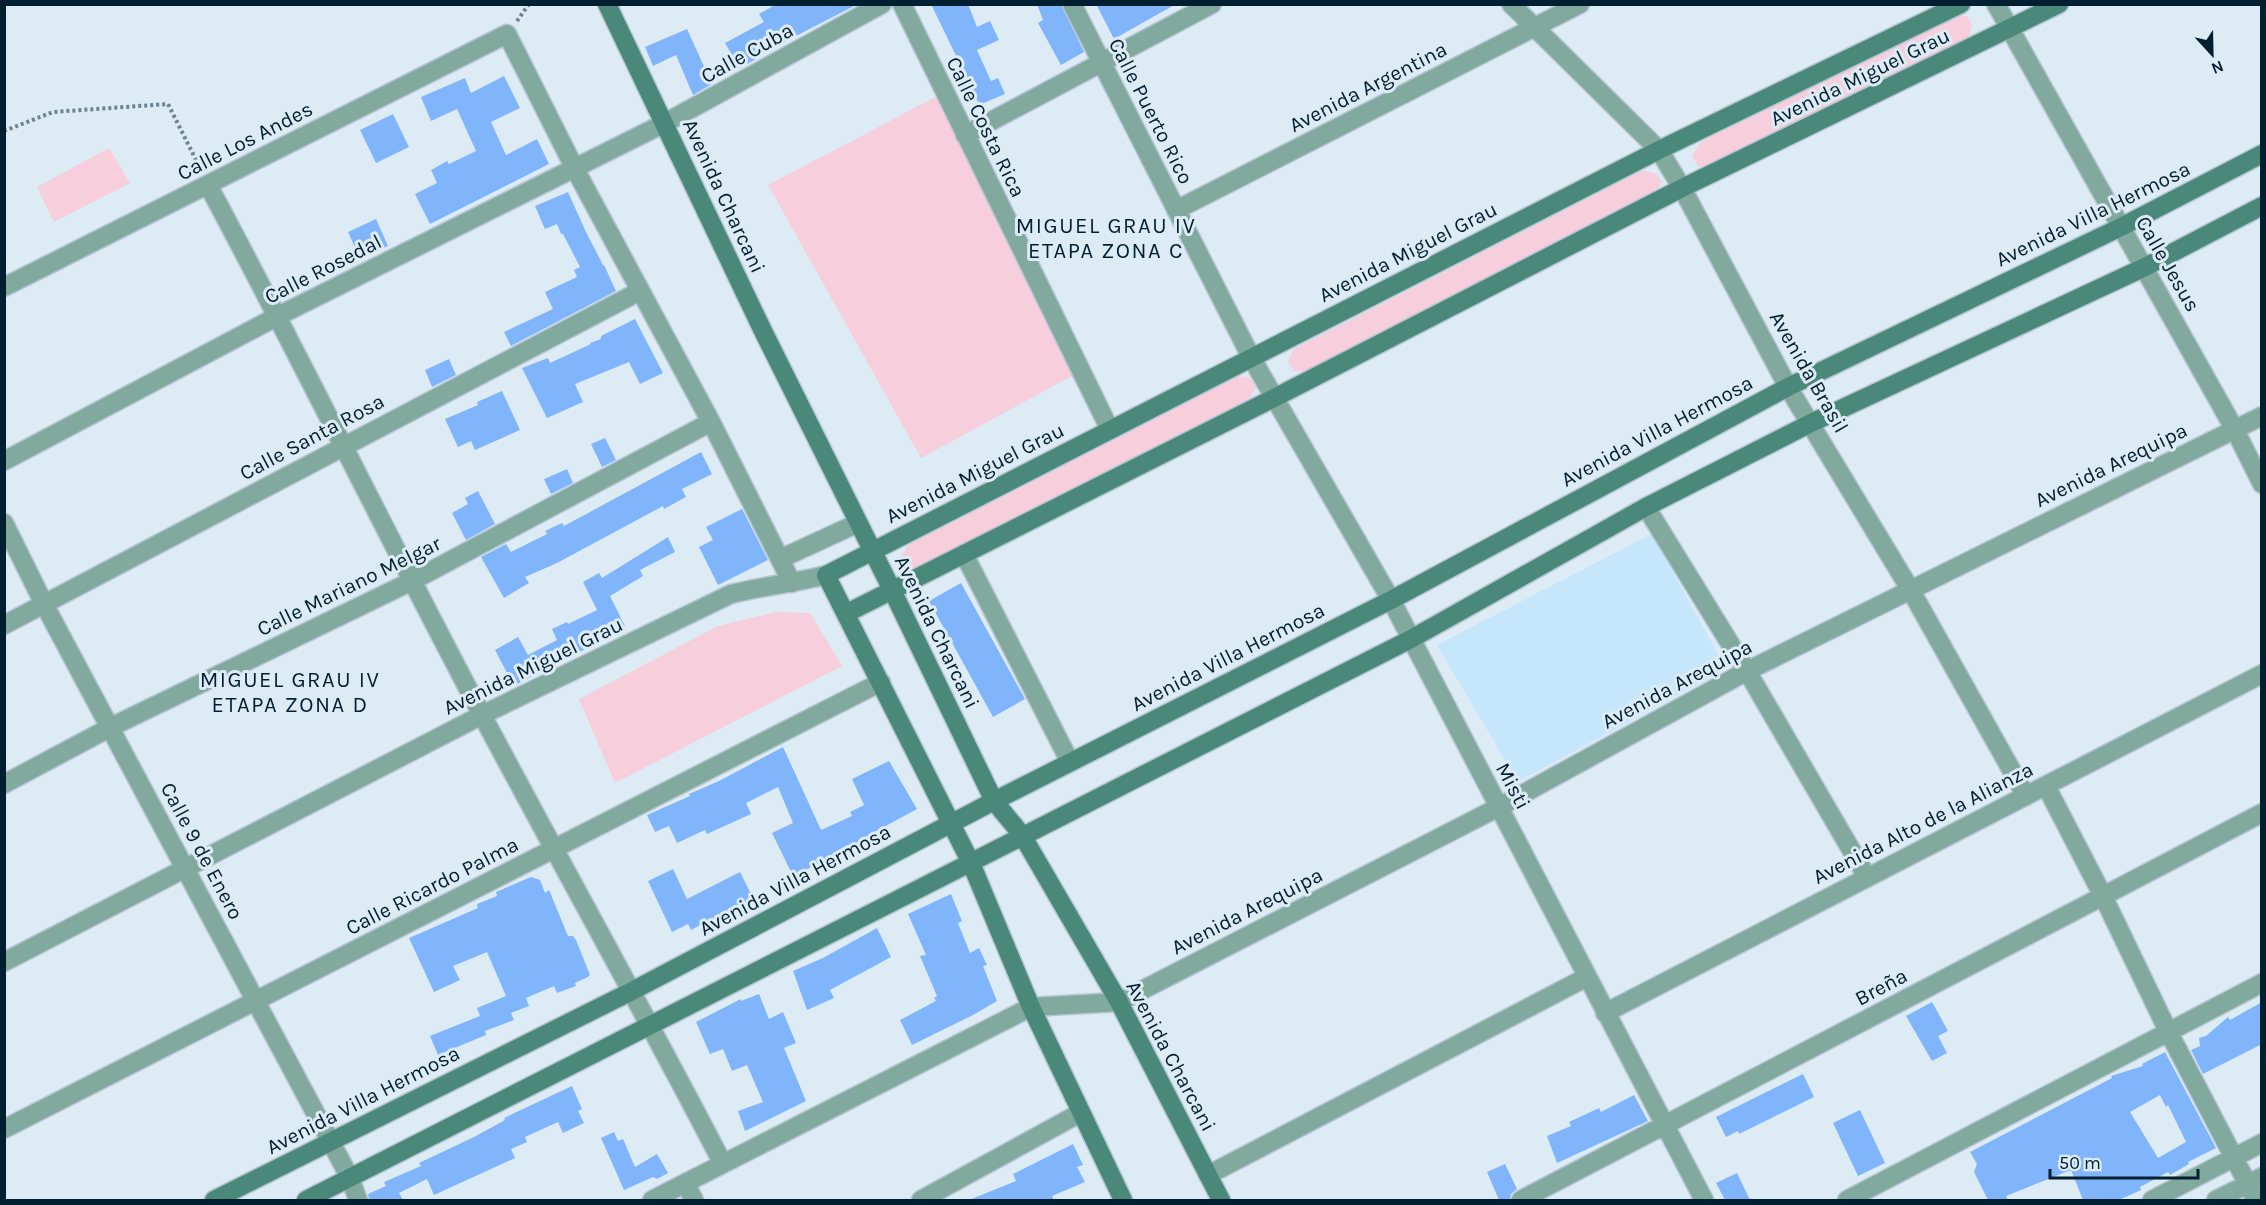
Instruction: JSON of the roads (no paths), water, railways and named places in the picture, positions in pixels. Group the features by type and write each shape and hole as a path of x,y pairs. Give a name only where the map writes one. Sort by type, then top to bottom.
{"street":[{"name":"Avenida Charcani","path":"607,4 763,331 994,801 1022,835 1119,1002 1221,1200"},
{"name":"Calle Cuba","path":"665,123 882,4"},
{"name":"Calle Costa Rica","path":"902,4 1110,430"},
{"name":"Calle Puerto Rico","path":"1072,4 1274,398"},
{"path":"965,135 1103,64 1212,4"},
{"name":"Avenida Brasil","path":"1510,4 1659,150 1682,188 1788,387 1812,423 1910,589 2026,796"},
{"name":"Avenida Argentina","path":"1176,210 1580,4"},
{"name":"Avenida Miguel Grau","path":"4,962 187,870 482,715 732,594 762,586 792,583 826,575 1659,150 1961,4"},
{"name":"Calle Jesus","path":"1996,4 2145,267 2235,430 2262,484"},
{"name":"Avenida Miguel Grau","path":"847,613 1274,398 1682,188 2010,30 2059,4"},
{"name":"Calle Los Andes","path":"4,287 507,34 574,168"},
{"name":"Calle Rosedal","path":"4,461 278,316 665,123"},
{"name":"Avenida Villa Hermosa","path":"214,1200 632,991 994,801 1391,600 1788,387 2121,227 2262,154"},
{"path":"574,168 711,422 792,583"},
{"path":"208,185 278,316 342,446 482,715 651,1025 723,1164"},
{"path":"306,1200 1412,639 1646,507 1812,423 2145,267 2262,206"},
{"name":"Calle Santa Rosa","path":"4,625 640,291"},
{"name":"Misti","path":"1274,398 1412,639 1704,1200"},
{"name":"Avenida Arequipa","path":"1119,1002 1499,807 1747,671 2262,416"},
{"name":"Calle Mariano Melgar","path":"4,784 111,727 412,581 711,422"},
{"path":"1646,507 1747,671 1867,877"},
{"name":"Calle 9 de Enero","path":"4,523 44,604 331,1141 350,1178 358,1200"},
{"path":"780,559 858,523"},
{"path":"963,554 1070,762"},
{"path":"826,575 971,863 1031,1007 1123,1200"},
{"name":"Avenida Alto de la Alianza","path":"1605,1013 2262,674"},
{"name":"Calle Ricardo Palma","path":"4,1129 881,682"},
{"path":"2046,786 2103,896 2168,1031 2235,1158 2255,1187 2216,1200"},
{"name":"Breña","path":"1521,1200 2262,813"},
{"path":"1208,1175 1587,977"},
{"path":"1847,1200 2262,983"},
{"path":"652,1200 1031,1007 1119,1002"},
{"path":"921,1200 1080,1113"},
{"path":"2152,1200 2262,1143"},
{"path":"685,1183 694,1200"}],"district":[{"name":"MIGUEL GRAU IV ETAPA ZONA C","path":"1106,238"},
{"name":"MIGUEL GRAU IV ETAPA ZONA D","path":"290,692"}]}
